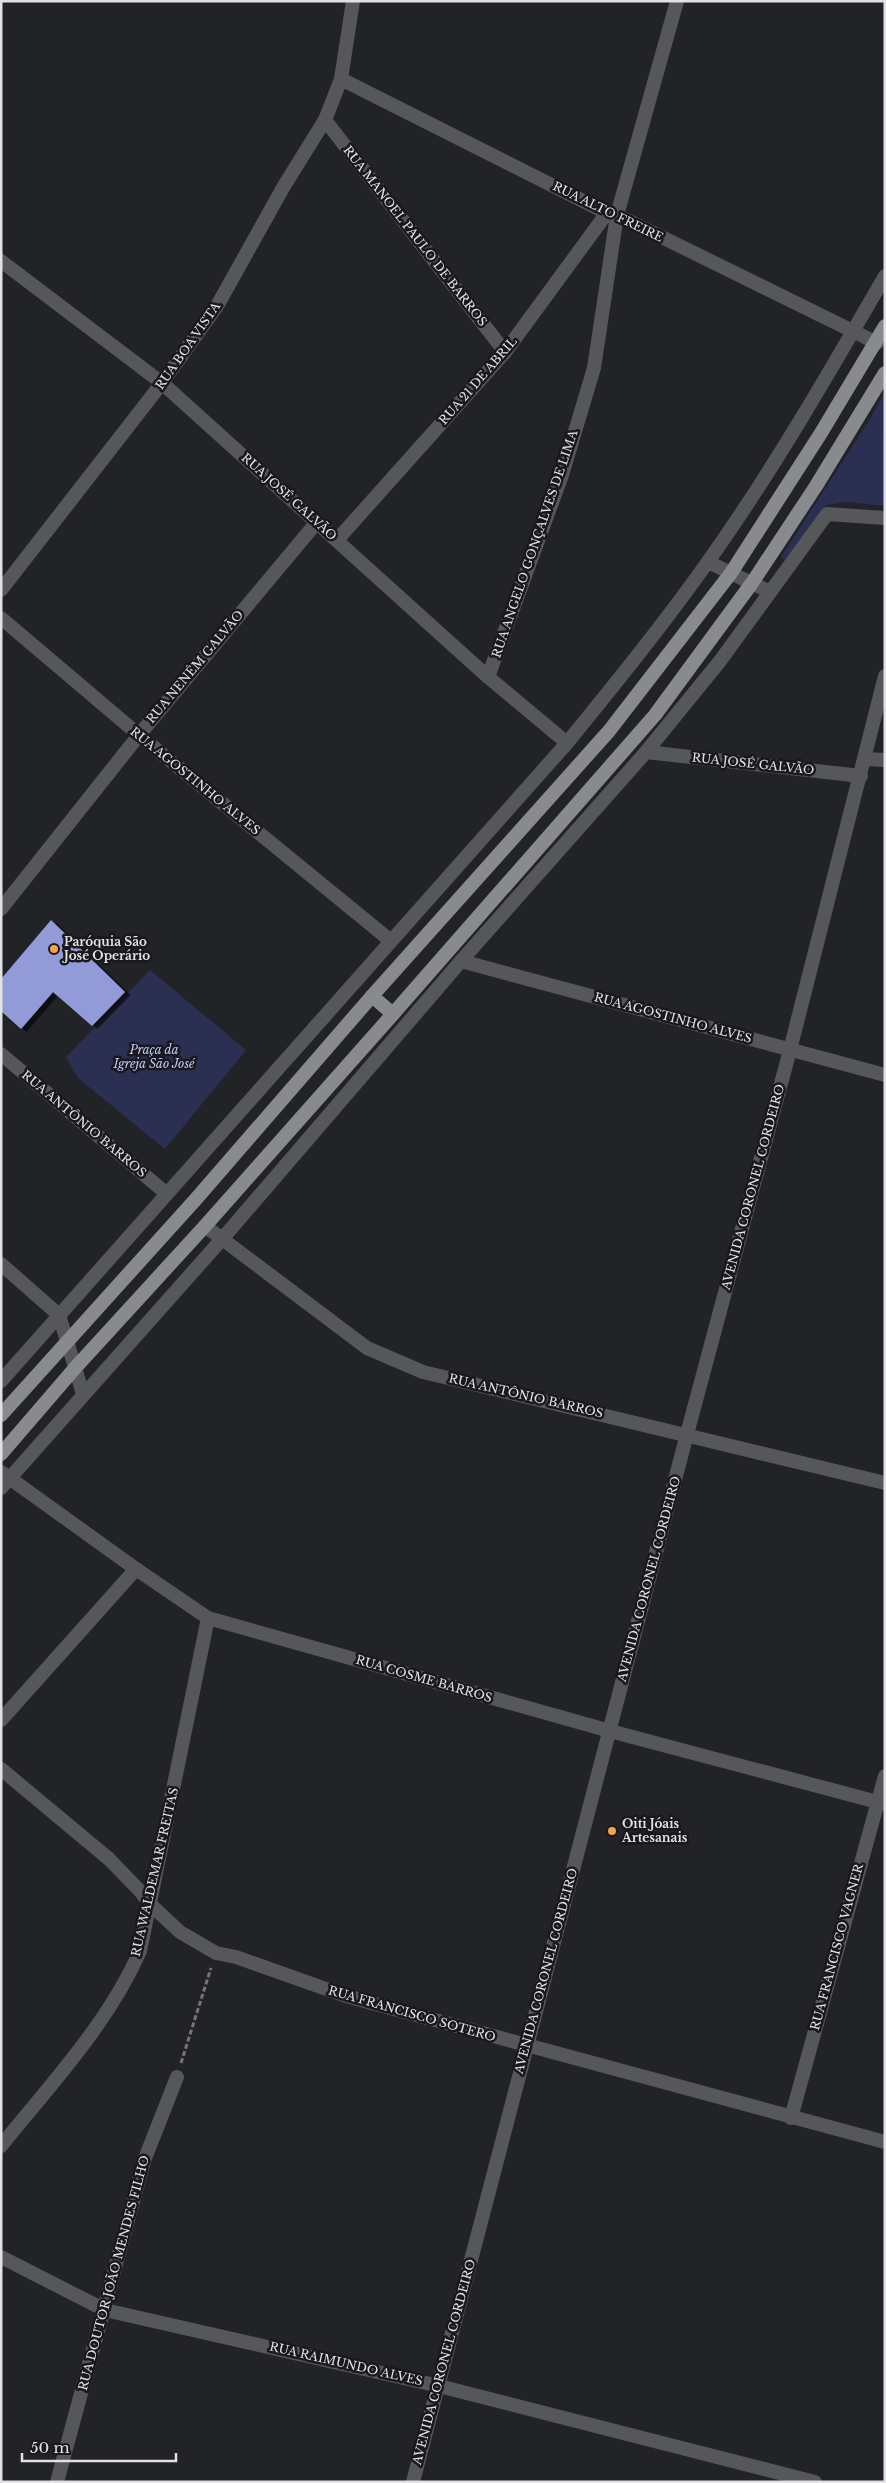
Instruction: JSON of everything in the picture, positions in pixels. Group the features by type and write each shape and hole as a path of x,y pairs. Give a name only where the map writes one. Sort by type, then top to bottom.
{"main road":[{"path":"1,1415 196,1199 372,996 609,731 731,573 821,433 881,345 885,326"},
{"path":"1,1454 75,1368 205,1226 393,1014 655,715 752,584 816,486 885,373"},
{"path":"372,996 393,1014"}],"street":[{"name":"RUA BOA VISTA","path":"1,590 162,383 218,306 284,186 325,120 341,80 353,1"},
{"name":"RUA ANGELO GONÇALVES DE LIMA","path":"488,677 562,475 594,368 612,214 677,1"},
{"name":"RUA ALTO FREIRE","path":"341,80 881,345"},
{"name":"RUA MANOEL PAULO DE BARROS","path":"325,120 505,352"},
{"name":"RUA 21 DE ABRIL","path":"337,540 505,352 612,214"},
{"name":"RUA JOSÉ GALVÃO","path":"1,261 162,383 488,677 567,743"},
{"path":"1,1381 567,743 644,649 708,562 885,276"},
{"path":"4,1479 223,1238 461,961 646,752 720,661 827,514 885,518"},
{"name":"RUA NENÉM GALVÃO","path":"1,909 139,734 317,522"},
{"path":"708,562 770,592"},
{"name":"RUA AGOSTINHO ALVES","path":"1,618 391,941"},
{"name":"AVENIDA CORONEL CORDEIRO","path":"413,2482 687,1434 790,1050 885,676"},
{"name":"RUA JOSÉ GALVÃO","path":"646,752 861,776"},
{"path":"865,759 885,760"},
{"name":"RUA AGOSTINHO ALVES","path":"461,961 885,1075"},
{"name":"RUA ANTÔNIO BARROS","path":"1,1054 167,1194"},
{"name":"RUA ANTÔNIO BARROS","path":"205,1226 367,1348 423,1372 885,1483"},
{"path":"1,1264 59,1315 83,1394"},
{"name":"RUA COSME BARROS","path":"4,1479 208,1618 610,1731 881,1803"},
{"path":"1,1720 136,1570"},
{"name":"RUA WALDEMAR FREITAS","path":"1,2146 80,2047 125,1984 140,1951 208,1618"},
{"name":"RUA FRANCISCO SOTERO","path":"1,1769 109,1859 142,1892 150,1904 180,1932 216,1953 236,1957 346,1996 885,2142"},
{"name":"RUA FRANCISCO VAGNER","path":"791,2118 881,1803 885,1776"},
{"name":"RUA DOUTOR JOÃO MENDES FILHO","path":"57,2482 144,2161 176,2077"},
{"name":"RUA RAIMUNDO ALVES","path":"1,2257 105,2310 439,2386 815,2482"}],"path":[{"path":"176,2077 216,1953"}],"green space":[{"path":"883,395 885,506 847,502 826,505 785,560 781,557 870,419"},
{"name":"Praça da Igreja São José","path":"150,970 246,1050 165,1149 78,1078 66,1057"}],"building":[{"name":"Paróquia São José Operário","path":"51,920 125,992 92,1026 53,992 21,1029 1,1011 1,979"}],"place":[{"name":"Paróquia São José Operário","path":"54,949"},
{"name":"Oiti Jóais Artesanais","path":"612,1831"}]}
